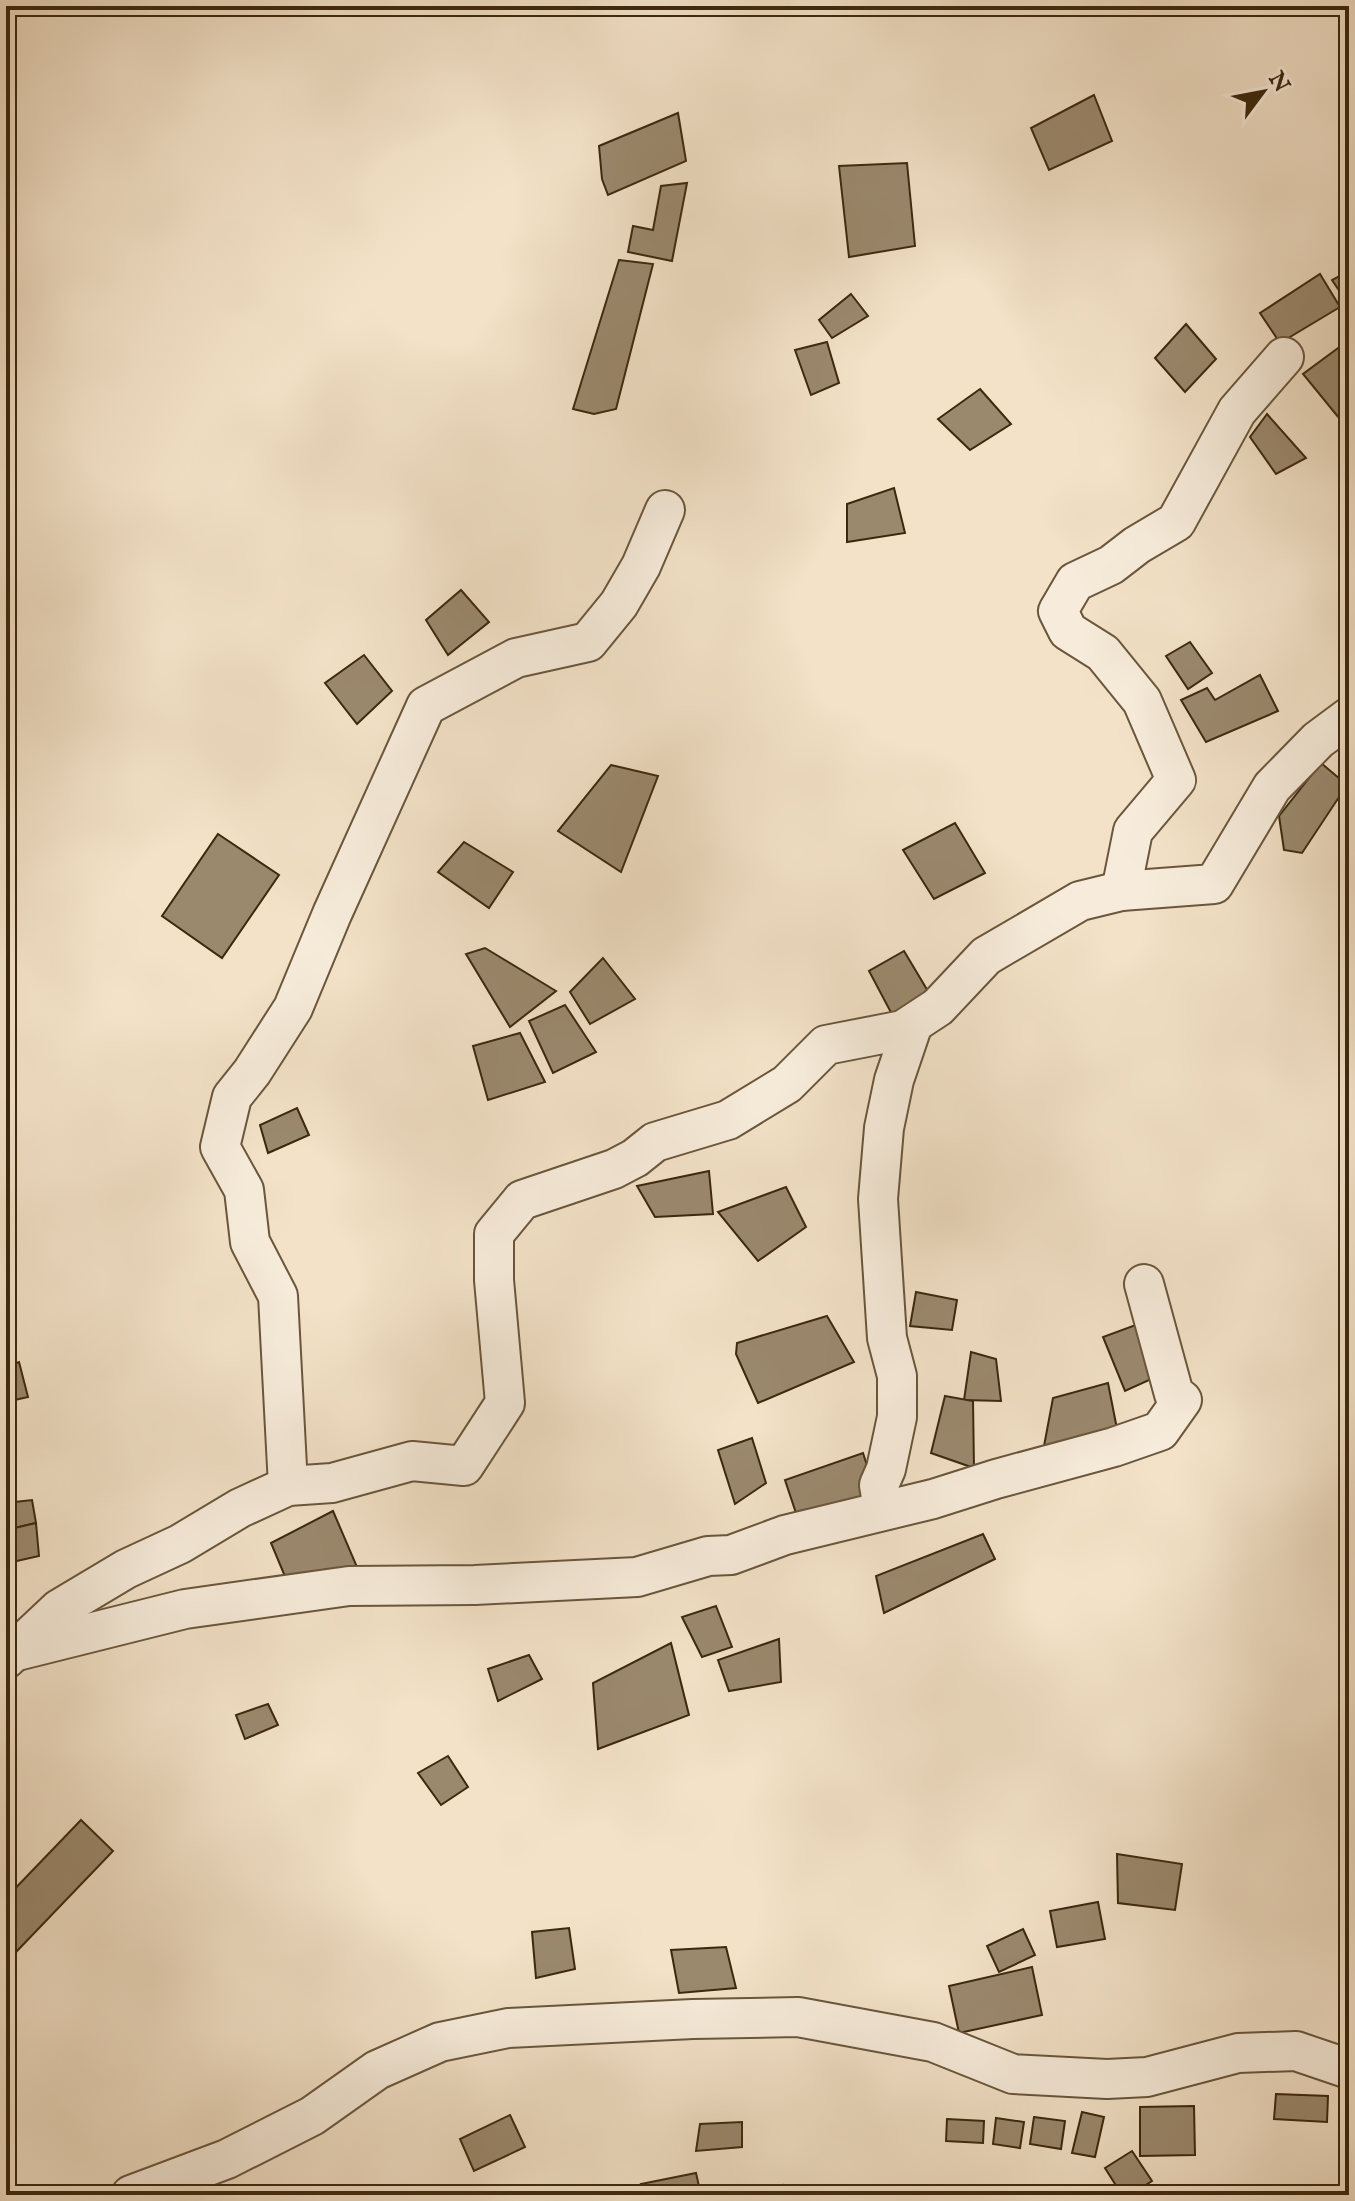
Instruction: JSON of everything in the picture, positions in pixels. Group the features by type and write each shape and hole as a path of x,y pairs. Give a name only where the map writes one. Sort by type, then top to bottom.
{"street":[{"path":"1121,891 1133,831 1176,780 1142,701 1103,653 1068,631 1058,611 1075,582 1111,565 1176,522 1237,411 1284,357"},
{"path":"288,1486 278,1296 250,1242 244,1190 220,1147 232,1097 293,1008 426,706 516,658 588,642 619,604 641,566 665,510"},
{"path":"10,1656 59,1609 126,1569 288,1486 332,1483 412,1461 464,1466 505,1403 494,1280 494,1234 522,1200 614,1169 655,1142 728,1120 787,1084 826,1045 903,1030 938,1007 986,956 1080,901 1121,891 1214,884 1272,787 1318,740 1349,717"},
{"path":"883,1510 879,1485 886,1469 897,1417 897,1376 887,1338 878,1199 884,1128 894,1080 913,1024"},
{"path":"10,1656 185,1609 349,1586 475,1585 637,1577 708,1556 731,1555 785,1535 933,1499 1114,1447 1160,1431 1182,1400 1174,1394 1144,1284"},
{"path":"131,2195 227,2159 312,2116 377,2070 440,2042 508,2028 798,2017 933,2042 1013,2074 1107,2079 1147,2077 1238,2053 1296,2051 1349,2069"}],"building":[{"path":"1033,6 1069,6 1068,14"},
{"path":"1094,95 1112,141 1049,170 1031,128"},
{"path":"678,113 686,161 608,195 602,179 599,146"},
{"path":"907,163 915,246 849,257 839,166"},
{"path":"687,183 672,261 628,252 633,226 653,230 661,186"},
{"path":"619,260 653,264 616,409 594,414 573,409"},
{"path":"1349,271 1349,305 1332,280"},
{"path":"1320,274 1340,307 1280,343 1260,313"},
{"path":"851,294 868,316 832,338 819,320"},
{"path":"1186,324 1216,359 1185,392 1155,358"},
{"path":"1349,340 1349,409 1339,418 1303,374"},
{"path":"827,342 839,383 811,395 795,350"},
{"path":"980,389 1011,424 970,450 938,419"},
{"path":"1267,414 1306,458 1276,474 1250,437"},
{"path":"894,488 905,533 847,542 847,504"},
{"path":"461,590 489,622 448,655 426,620"},
{"path":"1190,642 1212,673 1188,689 1166,656"},
{"path":"364,655 392,691 357,724 325,683"},
{"path":"1260,675 1278,711 1206,742 1181,700 1207,688 1215,700"},
{"path":"1321,763 1347,785 1302,853 1284,850 1279,816"},
{"path":"611,765 658,776 621,872 558,831"},
{"path":"955,823 985,873 934,899 903,850"},
{"path":"218,834 279,875 222,958 162,916"},
{"path":"464,842 513,872 489,908 438,872"},
{"path":"485,948 556,991 510,1027 466,954"},
{"path":"904,951 932,998 895,1020 869,971"},
{"path":"603,958 635,999 590,1024 570,992"},
{"path":"565,1005 596,1052 553,1073 529,1021"},
{"path":"520,1033 545,1082 488,1100 473,1046"},
{"path":"297,1108 309,1135 268,1153 260,1125"},
{"path":"709,1171 713,1214 655,1217 637,1186"},
{"path":"786,1187 806,1227 758,1261 718,1212"},
{"path":"916,1292 957,1300 952,1330 910,1326"},
{"path":"827,1316 854,1362 758,1403 736,1354 737,1343"},
{"path":"1141,1323 1158,1376 1125,1391 1103,1337"},
{"path":"971,1352 996,1359 1001,1401 964,1400"},
{"path":"19,1362 28,1397 6,1402 6,1367"},
{"path":"1108,1383 1118,1434 1044,1446 1053,1398"},
{"path":"945,1396 973,1401 974,1468 931,1453"},
{"path":"752,1438 766,1483 735,1504 718,1450"},
{"path":"863,1453 878,1499 800,1525 785,1480"},
{"path":"32,1500 36,1523 6,1530 6,1503"},
{"path":"333,1511 357,1567 289,1586 271,1543"},
{"path":"36,1523 39,1556 8,1563 6,1530"},
{"path":"983,1534 995,1559 884,1613 876,1576"},
{"path":"716,1606 732,1647 702,1657 682,1617"},
{"path":"779,1639 781,1682 729,1691 718,1660"},
{"path":"671,1643 689,1715 598,1749 593,1683"},
{"path":"529,1655 542,1679 498,1701 488,1669"},
{"path":"268,1704 278,1725 245,1739 236,1715"},
{"path":"448,1756 468,1787 441,1805 418,1773"},
{"path":"81,1820 113,1851 17,1951 6,1940 6,1898"},
{"path":"1117,1854 1182,1864 1175,1910 1118,1903"},
{"path":"1098,1902 1105,1939 1057,1947 1050,1911"},
{"path":"569,1928 575,1969 536,1978 532,1932"},
{"path":"1023,1929 1035,1955 999,1972 987,1946"},
{"path":"726,1947 736,1988 679,1993 671,1950"},
{"path":"1032,1967 1042,2015 959,2033 949,1986"},
{"path":"1276,2094 1328,2096 1327,2122 1274,2119"},
{"path":"1194,2106 1195,2155 1140,2156 1140,2107"},
{"path":"1082,2112 1104,2117 1095,2157 1072,2153"},
{"path":"510,2115 525,2147 474,2171 460,2139"},
{"path":"1034,2117 1065,2121 1061,2149 1030,2144"},
{"path":"996,2118 1024,2122 1020,2148 993,2144"},
{"path":"947,2119 984,2121 983,2143 946,2141"},
{"path":"742,2122 742,2147 696,2151 700,2124"},
{"path":"1132,2151 1152,2181 1130,2195 1122,2195 1105,2168"},
{"path":"696,2173 701,2195 645,2195 641,2184"},
{"path":"783,2185 786,2195 743,2195"}]}
